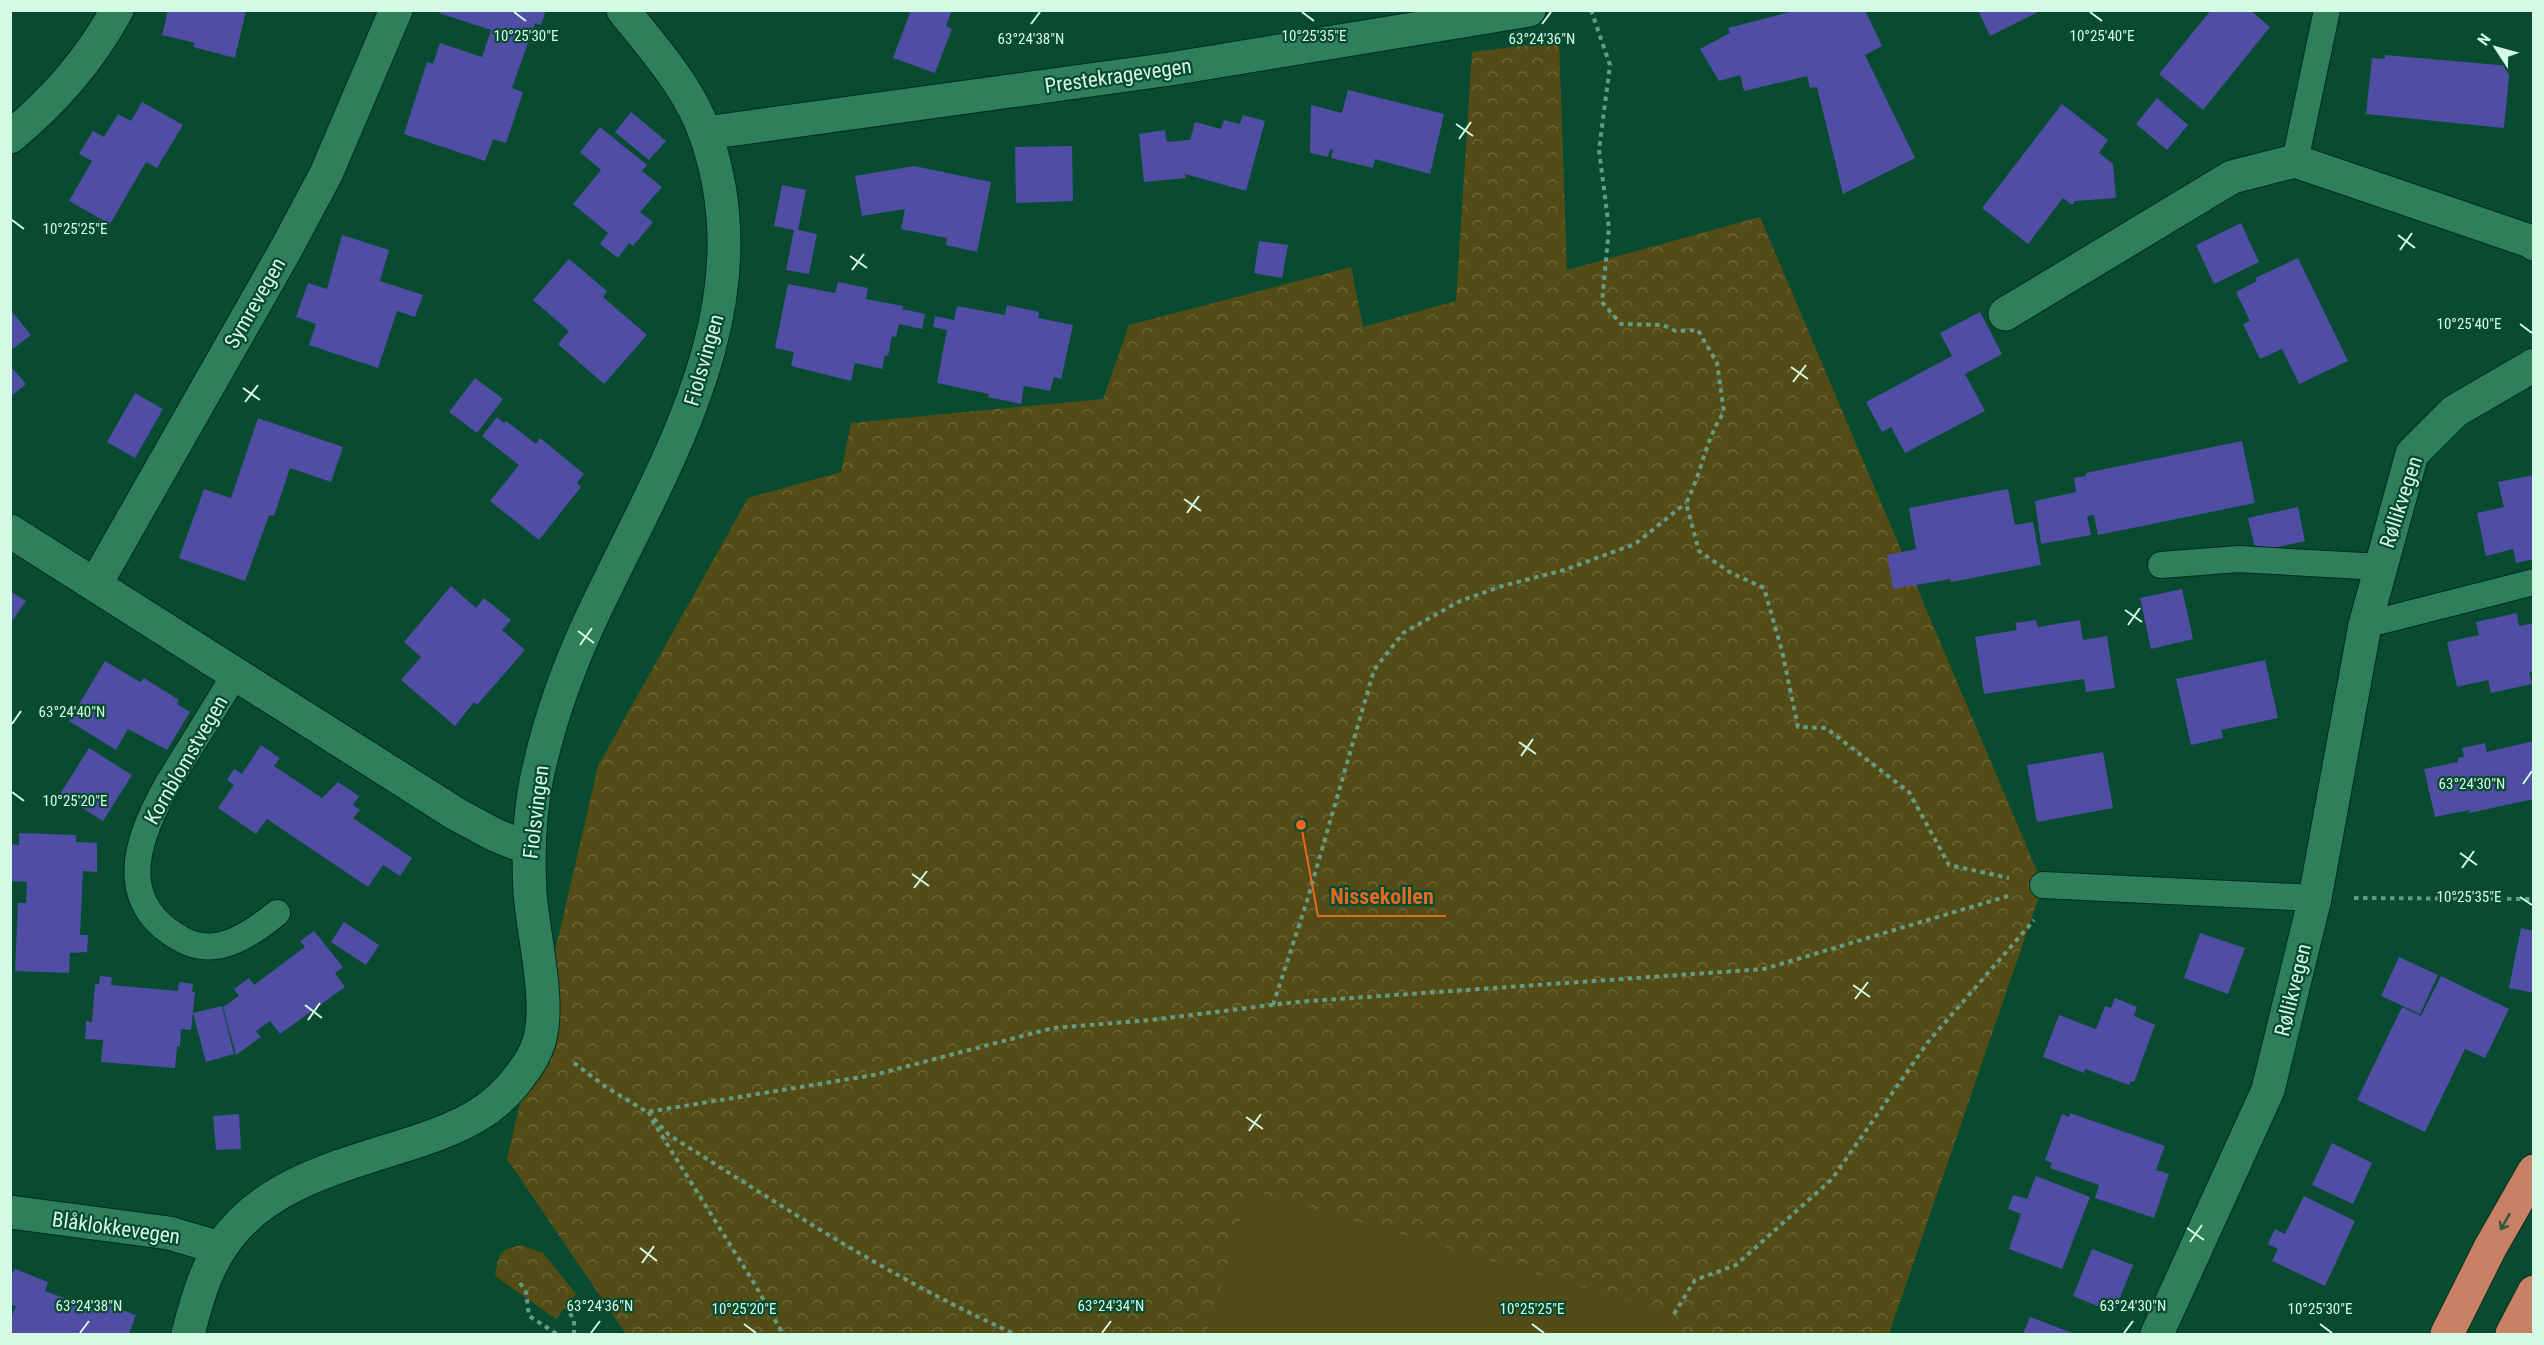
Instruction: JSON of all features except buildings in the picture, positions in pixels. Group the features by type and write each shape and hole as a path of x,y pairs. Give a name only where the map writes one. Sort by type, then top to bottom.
{"highway":[{"path":"2447,1335 2490,1248 2534,1171"},
{"path":"2512,1335 2534,1292"}],"street":[{"path":"10,137 54,97 80,69 99,43 117,10"},
{"name":"Symrevegen","path":"95,585 326,174 396,10"},
{"name":"Fiolsvingen","path":"188,1335 203,1282 220,1248 237,1226 260,1204 290,1187 330,1171 447,1132 475,1118 499,1102 517,1081 539,1041 542,994 530,895 528,848 536,782 555,710 586,628 690,413 708,359 718,311 724,260 723,214 717,174 706,134 690,101 668,66 623,10"},
{"name":"Prestekragevegen","path":"706,134 1170,69 1439,17 1529,10"},
{"path":"2005,314 2232,177 2295,161 2534,244"},
{"name":"Røllikvegen","path":"2157,1335 2268,1090 2315,898 2365,625 2412,454 2455,411 2534,365"},
{"name":"Kornblomstvegen","path":"10,531 456,814 495,835 528,848"},
{"name":"Blåklokkevegen","path":"10,1212 169,1233 220,1248"}],"lane":[{"path":"2295,161 2327,10"},
{"path":"2161,565 2238,559 2381,567"},
{"path":"2365,625 2534,582"},
{"name":"Kornblomstvegen","path":"236,673 168,782 141,837 137,874 142,902 165,930 196,946 230,944 258,928 276,913"},
{"path":"2043,885 2315,898"}],"path":[{"path":"1274,1005 1307,901 1374,670 1404,633 1460,601 1502,586 1564,570 1635,544 1686,503 1698,481 1713,428 1724,412 1717,363 1698,330 1676,332 1663,326 1621,324 1602,302 1609,228 1599,150 1610,65 1591,10"},
{"path":"1686,503 1699,550 1731,573 1764,588 1782,651 1798,727 1827,728 1909,792 1949,865 2043,885"},
{"path":"647,1112 874,1074 1053,1028 1151,1020 1274,1005 1764,969 2043,885"},
{"path":"1674,1314 1695,1280 1736,1265 1832,1179 1928,1042 2038,914 2043,885"},
{"path":"2315,898 2534,899"},
{"path":"570,1060 606,1087 647,1112 669,1135 838,1240 964,1311 1015,1335"},
{"path":"647,1112 754,1283 783,1335"},
{"path":"520,1283 526,1292 529,1316 557,1335"},
{"path":"566,1305 574,1321 574,1335"}],"green space":[{"path":"1559,41 1567,270 1760,217 2043,885 1889,1334 626,1334 507,1159 598,766 748,498 841,472 851,423 1103,399 1129,325 1351,267 1363,327 1456,301 1472,52"},
{"path":"1249,1190 1674,1314 1668,1334 1207,1334"},
{"path":"521,1245 543,1253 576,1294 556,1319 495,1276 501,1254"}],"place":[{"name":"Nissekollen","path":"1301,825"}]}
